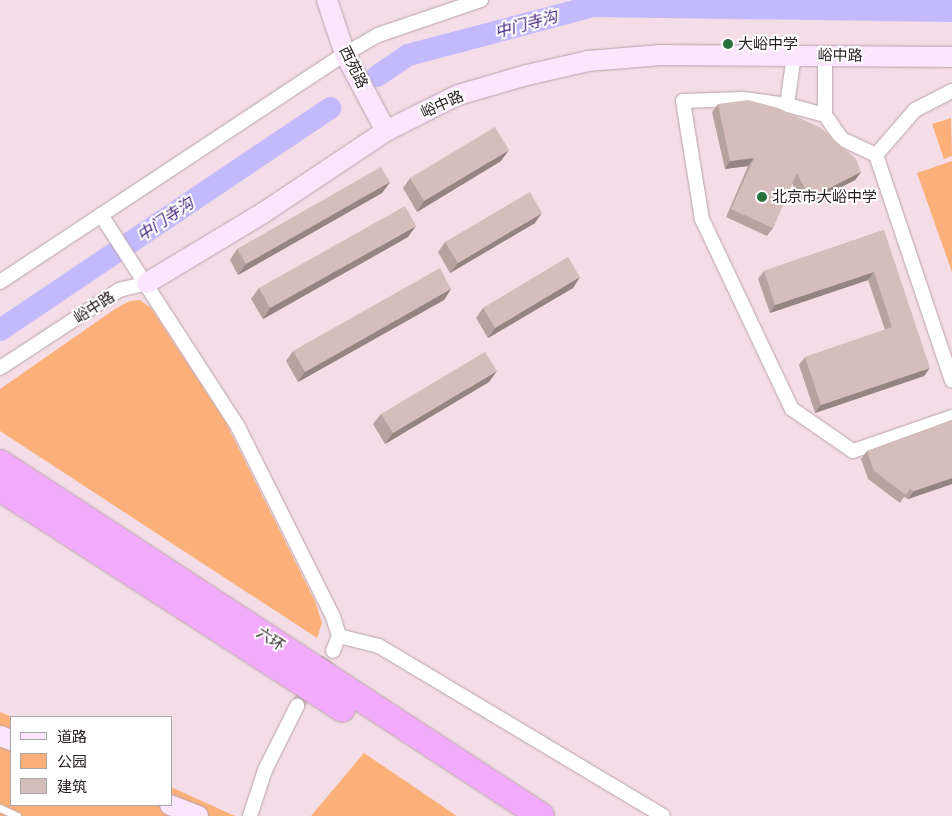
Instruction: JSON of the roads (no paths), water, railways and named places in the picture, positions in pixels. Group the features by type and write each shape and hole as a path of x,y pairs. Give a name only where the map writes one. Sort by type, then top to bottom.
{"highway":[{"name":"六环","path":"0,462 541,816"},
{"name":"六环","path":"0,488 512,816"}],"main road":[{"name":"西苑路","path":"327,0 345,54 386,131"},
{"name":"峪中路","path":"143,277 263,213 386,131 458,95 558,66 624,56 825,54 952,57"},
{"path":"172,806 198,816"}],"street":[{"path":"0,282 345,54 378,35 481,0"},
{"path":"787,105 794,54"},
{"path":"825,54 825,115 842,139 876,155 952,381"},
{"path":"876,155 915,110 952,91"},
{"path":"825,115 787,105 743,99 683,102 702,219 792,410 853,452 952,417"},
{"path":"102,216 237,425 333,617 339,636 332,651"},
{"name":"峪中路","path":"0,368 119,290 143,277"},
{"path":"339,636 379,646 663,816"},
{"path":"250,816 265,770 296,706"}],"lane":[{"path":"0,808 17,816"}],"waterway":[{"name":"中门寺沟","path":"377,76 408,55 593,6 952,11"},
{"name":"中门寺沟","path":"0,330 330,108"}],"tunnel":[{"path":"297,706 333,651"}],"place":[{"name":"大峪中学","path":"728,44"},
{"name":"北京市大峪中学","path":"762,197"}]}
